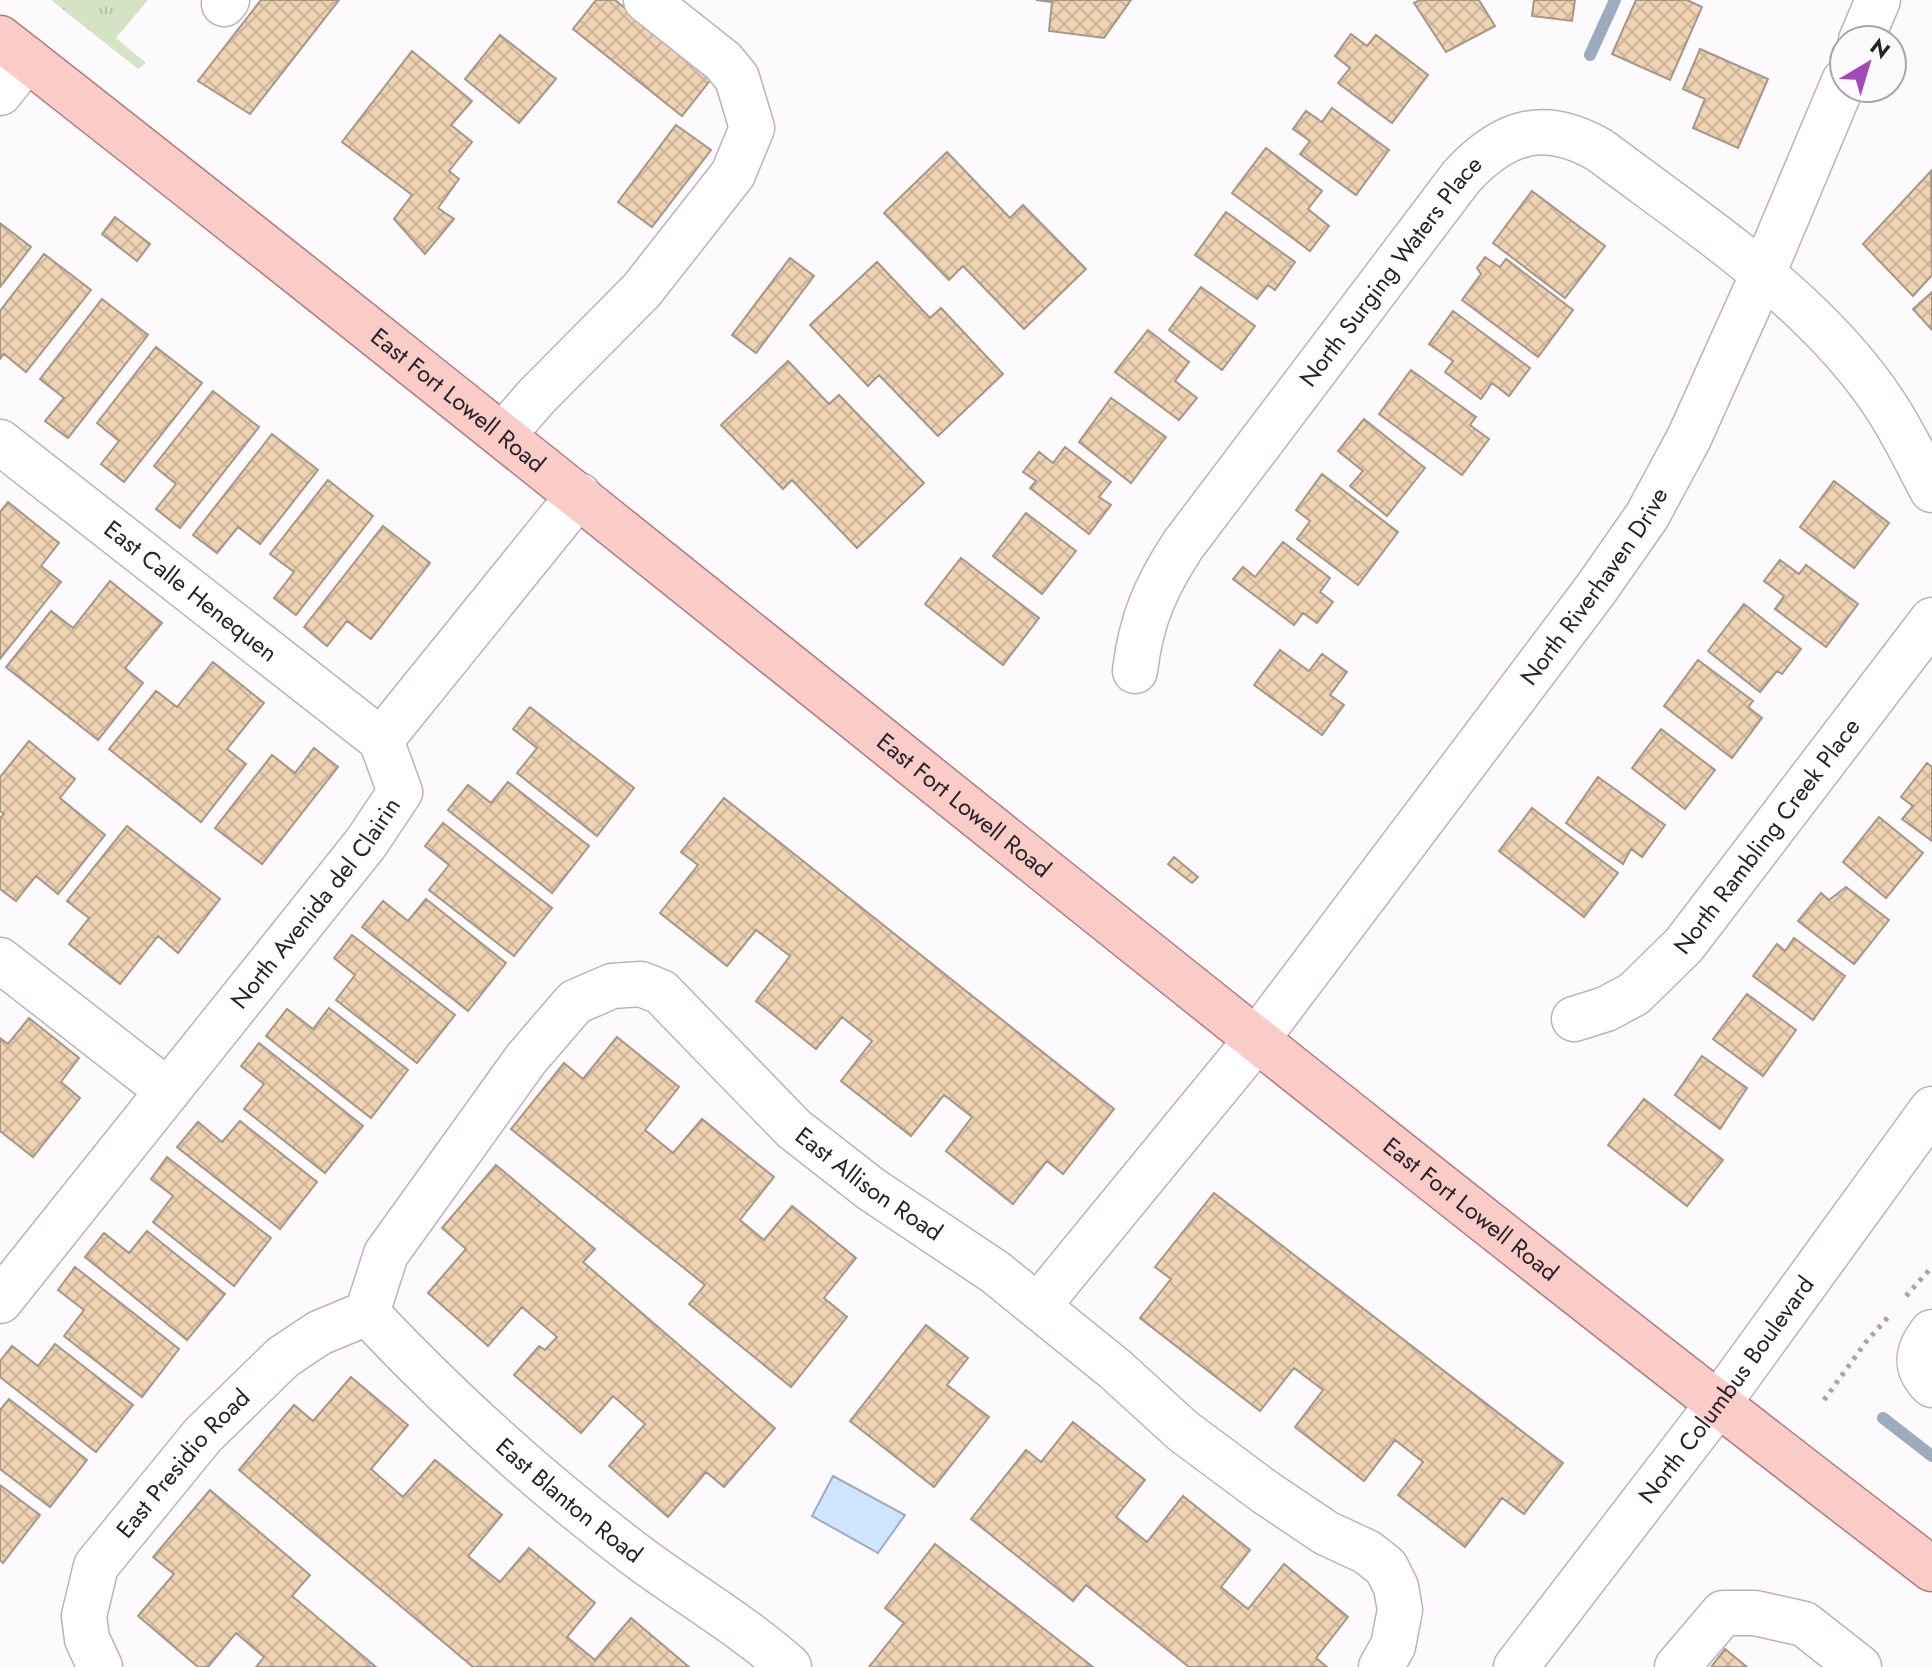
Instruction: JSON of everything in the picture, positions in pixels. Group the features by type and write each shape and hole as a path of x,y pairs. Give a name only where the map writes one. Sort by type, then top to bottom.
{"main road":[{"name":"East Fort Lowell Road","path":"14,48 579,495 1257,1039 1932,1569"}],"street":[{"path":"503,435 537,396 642,290 733,174 752,128 737,78 723,61 646,0"},
{"path":"1868,24 1878,0"},
{"path":"0,93 14,48"},
{"name":"North Riverhaven Drive","path":"1038,1306 1257,1039 1623,552 1670,478 1762,276 1834,104"},
{"name":"North Surging Waters Place","path":"1135,671 1138,639 1148,605 1183,545 1462,176 1481,155 1504,140 1529,132 1554,132 1580,138 1762,276"},
{"path":"1762,276 1800,309 1862,374 1885,405 1932,490"},
{"name":"East Calle Henequen","path":"0,442 381,740"},
{"path":"381,740 579,495"},
{"name":"North Rambling Creek Place","path":"1574,1019 1606,1009 1634,994 1684,945 1932,620"},
{"name":"North Avenida del Clairin","path":"0,1301 366,843 400,792 381,740"},
{"path":"0,960 168,1091"},
{"name":"East Allison Road","path":"367,1313 386,1254 526,1059 575,1002 612,986 641,984 661,992 794,1129 871,1189 995,1272 1115,1369 1183,1431 1326,1533 1367,1552 1386,1567 1396,1587 1400,1610 1393,1646 1381,1667"},
{"name":"North Columbus Boulevard","path":"1516,1667 1718,1404 1932,1109"},
{"name":"East Presidio Road","path":"100,1667 87,1639 84,1616 96,1566 203,1435 283,1357 319,1333 367,1313"},
{"name":"East Blanton Road","path":"367,1313 434,1384 543,1482 636,1555 789,1667"},
{"path":"1932,1332 1919,1353 1918,1365 1932,1385"},
{"path":"1677,1667 1723,1613 1755,1613 1804,1624 1859,1667"}],"path":[{"path":"1901,1302 1932,1267"},
{"path":"1824,1400 1891,1313"}],"green space":[{"path":"51,0 148,0 116,38 146,63 138,69"}],"water":[{"path":"833,1476 905,1515 878,1553 812,1516"}],"building":[{"path":"261,0 339,0 250,114 198,81"},
{"path":"596,0 615,0 712,78 682,116 573,29"},
{"path":"1036,0 1131,0 1104,38 1049,31 1052,2"},
{"path":"1420,0 1479,0 1495,26 1446,52 1414,3"},
{"path":"1534,0 1575,0 1572,21 1532,16"},
{"path":"1636,0 1687,0 1702,7 1670,80 1612,54"},
{"path":"1351,34 1367,46 1376,35 1428,75 1392,123 1338,83 1350,68 1335,56"},
{"path":"500,35 556,79 519,123 465,79"},
{"path":"1700,49 1768,79 1738,148 1693,128 1705,99 1683,89"},
{"path":"412,51 472,101 451,125 472,142 449,171 459,179 438,208 454,219 425,254 394,219 412,195 342,142"},
{"path":"1332,108 1389,150 1356,195 1300,154 1310,141 1293,129 1306,111 1322,122"},
{"path":"676,125 711,150 652,227 618,202"},
{"path":"1266,148 1322,191 1308,209 1329,226 1310,251 1232,193"},
{"path":"947,152 1010,218 1023,205 1086,269 1024,329 963,266 949,280 884,213"},
{"path":"1931,171 1932,275 1913,296 1863,244"},
{"path":"1532,191 1605,246 1565,298 1493,243"},
{"path":"1226,212 1295,262 1275,290 1268,285 1257,299 1195,255"},
{"path":"115,217 150,244 137,261 102,234"},
{"path":"0,223 31,247 0,287"},
{"path":"44,254 91,290 26,372 4,354 0,359 0,311"},
{"path":"1485,257 1500,267 1506,259 1573,310 1538,357 1462,300 1481,274 1477,268"},
{"path":"790,258 814,276 756,353 732,335"},
{"path":"877,262 930,318 941,308 1003,374 938,436 879,375 868,386 810,325"},
{"path":"1201,287 1255,326 1222,370 1169,330"},
{"path":"1932,292 1932,330 1913,309"},
{"path":"102,299 148,335 68,438 45,421 64,398 40,379"},
{"path":"1453,311 1530,368 1509,396 1492,383 1481,399 1445,372 1453,361 1429,344"},
{"path":"1148,330 1189,362 1175,381 1197,398 1179,420 1115,372"},
{"path":"156,347 202,383 124,482 101,464 119,441 97,423"},
{"path":"788,361 829,404 839,395 924,483 857,548 792,480 783,489 721,425"},
{"path":"1411,370 1476,417 1470,425 1489,439 1462,475 1379,414"},
{"path":"213,391 259,427 180,528 156,509 176,484 154,466"},
{"path":"1111,398 1166,437 1131,483 1079,442"},
{"path":"1364,419 1425,468 1387,516 1350,486 1363,471 1338,451"},
{"path":"272,434 318,470 260,544 238,527 217,553 193,535"},
{"path":"1065,447 1111,482 1099,497 1111,505 1089,534 1030,488 1036,481 1023,472 1039,452 1053,463"},
{"path":"1322,474 1398,532 1358,585 1297,539 1310,521 1296,510"},
{"path":"328,480 373,516 296,615 274,598 294,572 270,554"},
{"path":"1834,481 1889,523 1854,568 1800,527"},
{"path":"8,502 59,543 41,566 61,582 0,659 0,512"},
{"path":"1026,513 1076,551 1042,594 993,556"},
{"path":"383,526 430,563 371,639 347,621 327,646 304,627"},
{"path":"1283,542 1330,578 1320,592 1333,602 1317,623 1303,613 1294,625 1233,579 1243,567 1255,577"},
{"path":"961,558 1039,618 1003,665 925,604"},
{"path":"1780,560 1799,574 1806,565 1858,604 1826,647 1775,609 1784,596 1764,581"},
{"path":"110,581 162,623 125,668 143,683 98,740 6,667 51,611 73,628"},
{"path":"1744,604 1801,649 1782,674 1777,671 1760,692 1708,651"},
{"path":"1280,650 1309,671 1322,654 1347,672 1330,695 1344,705 1322,735 1254,685"},
{"path":"1698,660 1753,701 1748,707 1762,718 1732,758 1664,706"},
{"path":"213,662 264,703 227,749 246,764 201,822 109,749 156,691 177,707"},
{"path":"530,707 634,788 597,836 517,773 537,748 513,729"},
{"path":"1661,729 1715,770 1685,809 1632,768"},
{"path":"29,741 75,779 60,798 105,835 58,894 36,876 16,901 0,889 0,818 4,814 0,811 0,777"},
{"path":"314,748 338,767 262,864 215,828 272,755 295,773"},
{"path":"1927,763 1932,767 1932,841 1902,819 1913,806 1901,797"},
{"path":"1598,777 1665,825 1642,857 1631,849 1623,864 1566,823"},
{"path":"508,782 589,846 552,893 448,810 468,785 491,803"},
{"path":"724,798 1114,1109 1063,1174 1047,1161 1013,1204 946,1151 972,1117 944,1095 911,1136 841,1081 872,1041 842,1017 816,1049 756,1001 790,956 756,930 727,966 660,913 698,865 681,852"},
{"path":"1532,808 1618,873 1584,917 1499,851"},
{"path":"1879,817 1923,853 1886,898 1843,862"},
{"path":"443,823 552,908 514,956 429,890 449,865 425,846"},
{"path":"127,826 220,899 178,953 158,936 120,984 69,944 89,918 67,901"},
{"path":"1174,857 1198,877 1192,883 1168,864"},
{"path":"1846,887 1889,920 1854,964 1798,921 1821,893 1829,900"},
{"path":"426,899 506,963 468,1011 362,927 383,901 408,921"},
{"path":"352,935 455,1015 417,1063 336,1000 355,975 334,958"},
{"path":"1794,938 1845,976 1813,1020 1753,976 1777,944 1785,951"},
{"path":"1747,994 1796,1030 1763,1076 1713,1039"},
{"path":"329,1008 408,1070 371,1118 266,1036 287,1009 313,1029"},
{"path":"29,1018 79,1058 61,1082 80,1098 33,1157 0,1131 0,1038 8,1044"},
{"path":"617,1037 679,1087 645,1130 673,1153 702,1119 774,1177 740,1220 764,1240 792,1206 856,1258 824,1298 847,1317 791,1387 689,1304 705,1285 511,1129 564,1063 583,1079"},
{"path":"259,1043 363,1126 325,1173 244,1109 264,1084 241,1066"},
{"path":"1702,1056 1747,1088 1720,1129 1675,1095"},
{"path":"1644,1099 1723,1160 1687,1206 1608,1145"},
{"path":"240,1121 317,1182 280,1229 177,1147 198,1122 222,1142"},
{"path":"167,1157 271,1238 234,1286 153,1222 173,1196 151,1179"},
{"path":"496,1165 595,1249 583,1262 775,1428 724,1487 706,1472 668,1517 609,1466 645,1424 613,1396 581,1433 514,1375 539,1346 545,1350 557,1337 522,1307 488,1346 428,1293 466,1249 442,1228"},
{"path":"1214,1193 1563,1463 1524,1514 1502,1498 1465,1547 1398,1495 1423,1462 1395,1440 1364,1481 1295,1427 1323,1390 1294,1368 1260,1411 1140,1318 1171,1279 1155,1267"},
{"path":"147,1231 225,1294 187,1340 85,1257 104,1233 129,1253"},
{"path":"75,1267 179,1349 142,1397 64,1336 84,1310 58,1290"},
{"path":"926,1325 968,1358 947,1385 989,1417 934,1487 850,1421"},
{"path":"55,1344 133,1405 96,1452 0,1377 0,1361 12,1346 38,1366"},
{"path":"351,1377 408,1425 371,1469 403,1497 435,1460 502,1515 468,1556 500,1582 529,1548 595,1603 567,1637 595,1660 631,1618 689,1667 473,1667 239,1470 294,1405 313,1421"},
{"path":"9,1399 87,1460 50,1507 0,1469 0,1410"},
{"path":"1073,1422 1145,1480 1116,1517 1147,1542 1183,1496 1250,1550 1221,1587 1248,1609 1284,1564 1348,1617 1316,1658 1327,1667 1189,1667 1086,1585 1073,1601 971,1519 1026,1450 1041,1462"},
{"path":"0,1485 40,1515 3,1563 0,1560"},
{"path":"210,1490 310,1575 292,1596 376,1667 256,1667 264,1657 236,1633 208,1667 198,1667 138,1616 174,1574 153,1557"},
{"path":"935,1544 1093,1667 869,1667 904,1623 885,1608"},
{"path":"1725,1649 1747,1667 1711,1667"}],"waterway":[{"path":"1590,55 1615,0"},
{"path":"1883,1418 1932,1456"}]}
